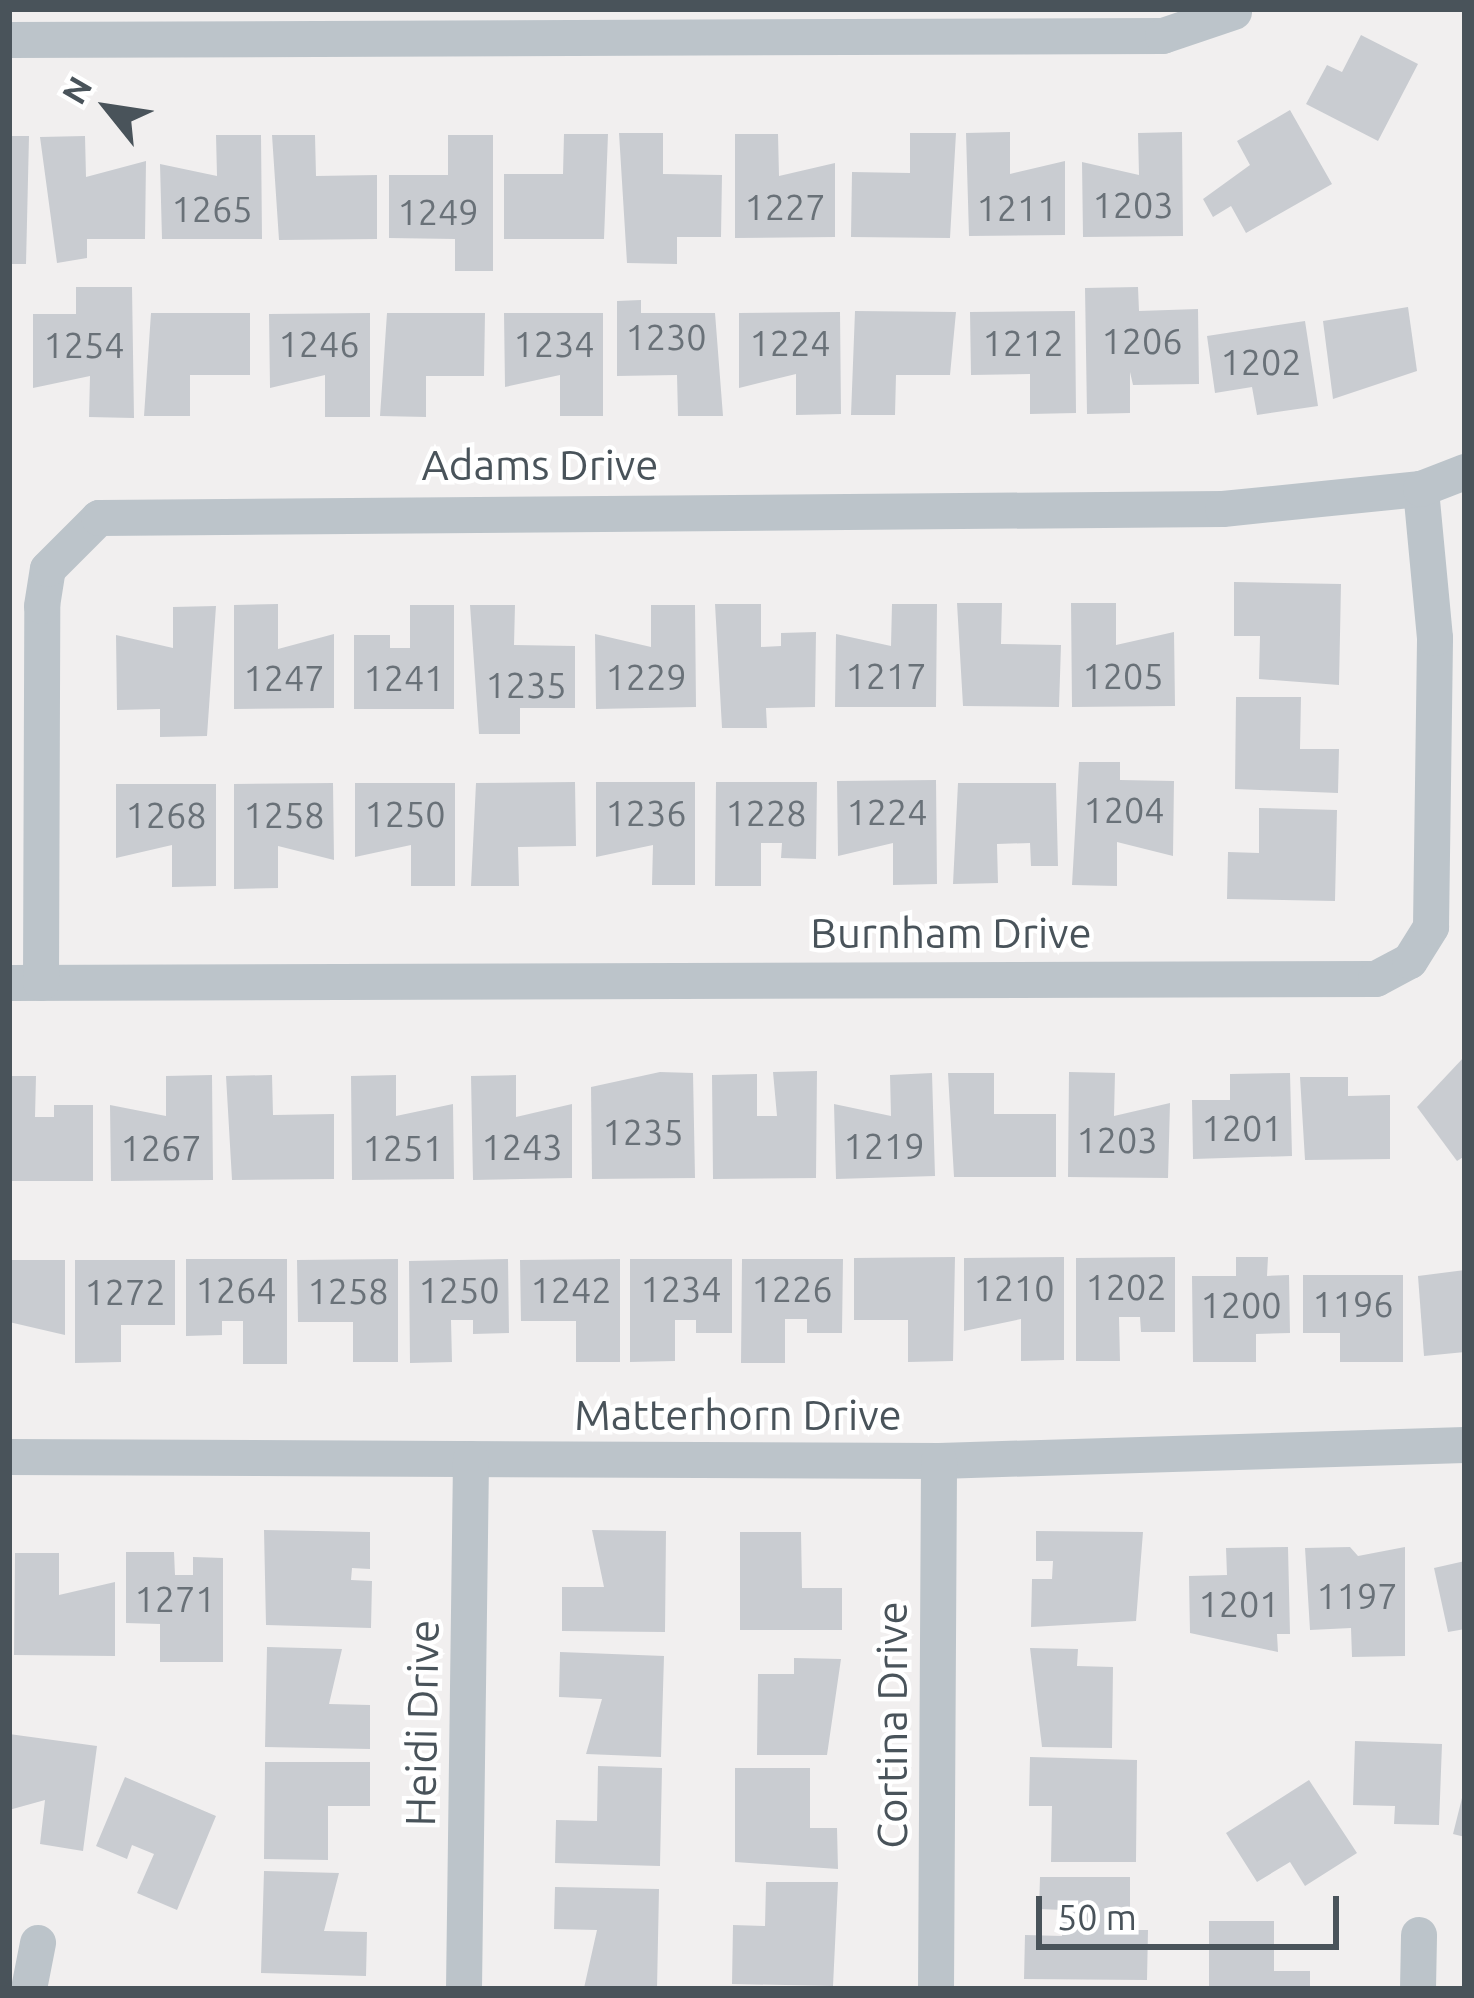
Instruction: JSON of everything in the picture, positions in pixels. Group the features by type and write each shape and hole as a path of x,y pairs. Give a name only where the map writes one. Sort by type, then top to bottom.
{"street":[{"path":"9,40 1163,36 1234,12"},
{"name":"Adams Drive","path":"25,983 42,605 48,569 99,518 1223,509 1421,489 1465,472"},
{"name":"Burnham Drive","path":"25,983 1376,979 1410,961 1431,927 1435,638 1421,489"},
{"name":"Matterhorn Drive","path":"9,1457 939,1461 1465,1445"},
{"name":"Heidi Drive","path":"464,1989 470,1459"},
{"name":"Cortina Drive","path":"936,1989 939,1461"},
{"path":"1418,1989 1419,1935"},
{"path":"29,1989 38,1943"}],"building":[{"path":"1361,35 1418,64 1378,141 1306,104 1327,65 1342,72"},
{"path":"1290,110 1332,184 1246,233 1231,206 1213,217 1203,199 1250,165 1237,141"},
{"path":"1010,132 1010,174 1065,161 1065,235 969,236 966,133"},
{"path":"1182,132 1183,236 1083,237 1082,162 1139,175 1138,133"},
{"path":"619,133 663,133 663,174 722,175 721,237 677,237 677,264 627,263"},
{"path":"910,133 956,133 950,238 851,237 852,172 910,173"},
{"path":"564,134 608,134 604,239 504,239 504,174 563,174"},
{"path":"735,134 778,134 779,176 835,163 835,237 735,238"},
{"path":"216,135 261,135 262,239 162,239 160,164 217,176"},
{"path":"272,135 315,135 316,176 377,175 377,239 279,240"},
{"path":"448,135 493,135 493,271 455,271 455,239 389,238 389,175 448,175"},
{"path":"9,136 29,136 26,264 9,264"},
{"path":"85,136 86,177 146,161 145,239 87,239 87,258 57,263 40,137"},
{"path":"76,287 132,287 134,418 89,417 90,376 33,388 33,314 76,314"},
{"path":"1138,287 1139,311 1198,309 1199,384 1133,385 1130,372 1130,413 1087,414 1085,288"},
{"path":"641,300 641,313 715,313 723,416 678,416 677,375 617,376 617,301"},
{"path":"1408,307 1417,371 1333,399 1323,321"},
{"path":"855,311 956,312 950,375 896,375 895,415 851,415"},
{"path":"1075,311 1076,413 1030,414 1030,374 971,375 970,312"},
{"path":"840,312 841,414 796,415 796,374 739,388 739,313"},
{"path":"151,313 250,313 250,375 190,375 190,416 144,416"},
{"path":"370,313 370,417 325,417 325,375 270,388 269,314"},
{"path":"387,313 485,313 484,376 426,376 426,417 380,416"},
{"path":"504,313 603,313 603,416 560,416 560,375 505,387"},
{"path":"1305,321 1318,406 1257,415 1252,387 1215,393 1207,336"},
{"path":"1234,582 1341,584 1339,685 1259,679 1260,636 1234,636"},
{"path":"957,603 1002,603 1001,644 1061,645 1059,707 963,706"},
{"path":"1071,603 1116,603 1116,645 1174,632 1175,706 1072,707"},
{"path":"278,604 278,649 334,634 334,708 234,709 234,605"},
{"path":"715,604 761,604 761,647 781,646 781,633 816,632 815,707 766,708 767,728 722,728"},
{"path":"892,604 937,604 936,707 835,707 836,634 891,646"},
{"path":"410,605 454,605 454,709 354,709 354,635 390,635 390,648 410,648"},
{"path":"470,605 515,605 514,645 575,646 575,708 520,708 520,734 479,734"},
{"path":"651,605 695,605 696,707 596,709 595,634 651,647"},
{"path":"216,606 207,736 160,737 160,709 117,710 116,635 173,648 173,607"},
{"path":"1236,697 1301,697 1300,749 1339,749 1338,793 1235,789"},
{"path":"1079,762 1120,762 1120,780 1174,781 1173,856 1117,842 1117,886 1072,885"},
{"path":"936,780 937,884 893,885 893,843 838,856 837,781"},
{"path":"575,782 576,846 518,847 519,886 471,886 476,783"},
{"path":"596,782 695,782 695,885 652,885 653,845 596,857"},
{"path":"716,782 817,782 816,859 781,858 782,843 761,843 761,886 715,886"},
{"path":"333,783 334,860 278,846 278,888 234,889 234,784"},
{"path":"355,783 455,783 455,886 411,886 411,845 355,857"},
{"path":"958,783 1056,783 1058,866 1031,866 1030,843 997,844 998,883 953,884"},
{"path":"116,784 216,784 216,886 172,887 172,845 116,858"},
{"path":"1259,808 1337,810 1335,901 1227,899 1228,852 1259,853"},
{"path":"1465,1056 1465,1156 1457,1161 1417,1107"},
{"path":"817,1071 816,1178 713,1179 712,1075 757,1074 757,1116 777,1116 773,1072"},
{"path":"660,1072 693,1073 695,1178 592,1179 591,1087"},
{"path":"1069,1072 1115,1073 1114,1116 1170,1103 1168,1178 1068,1177"},
{"path":"932,1073 935,1176 836,1179 834,1104 891,1116 890,1075"},
{"path":"948,1073 994,1073 994,1114 1056,1114 1056,1177 954,1177"},
{"path":"1290,1073 1292,1156 1193,1159 1192,1100 1230,1100 1230,1074"},
{"path":"212,1075 213,1180 111,1181 110,1105 166,1116 166,1076"},
{"path":"272,1075 273,1115 334,1114 334,1179 232,1180 226,1076"},
{"path":"396,1075 396,1116 453,1104 454,1179 352,1180 351,1076"},
{"path":"516,1075 516,1117 572,1104 572,1178 473,1180 471,1076"},
{"path":"9,1076 36,1076 35,1117 54,1117 54,1105 93,1105 93,1181 9,1181"},
{"path":"1300,1077 1348,1077 1348,1096 1390,1095 1390,1159 1305,1160"},
{"path":"955,1257 953,1361 908,1362 908,1320 854,1320 854,1258"},
{"path":"1064,1257 1064,1360 1021,1361 1021,1319 964,1331 964,1258"},
{"path":"1175,1257 1175,1332 1141,1332 1140,1317 1119,1317 1120,1361 1076,1361 1076,1258"},
{"path":"1236,1257 1268,1257 1267,1276 1289,1275 1290,1333 1256,1334 1256,1362 1193,1362 1192,1276 1236,1276"},
{"path":"186,1259 287,1259 287,1364 243,1364 243,1321 222,1321 222,1335 186,1336"},
{"path":"398,1259 398,1362 353,1362 353,1322 298,1322 297,1260"},
{"path":"508,1259 509,1333 473,1334 473,1320 451,1320 452,1362 410,1363 409,1261"},
{"path":"620,1259 620,1362 576,1362 576,1321 521,1321 520,1260"},
{"path":"630,1259 732,1259 732,1333 696,1333 696,1320 675,1320 675,1361 630,1362"},
{"path":"742,1259 843,1259 842,1333 807,1333 807,1319 785,1319 785,1363 741,1363"},
{"path":"9,1260 65,1260 65,1335 9,1322"},
{"path":"75,1260 175,1260 175,1325 121,1325 121,1362 75,1363"},
{"path":"1465,1270 1465,1352 1424,1356 1418,1276"},
{"path":"1303,1275 1403,1275 1403,1362 1340,1362 1340,1333 1303,1333"},
{"path":"264,1530 370,1532 370,1569 352,1568 351,1580 372,1581 371,1628 266,1625"},
{"path":"592,1530 666,1531 665,1632 562,1631 562,1587 604,1587"},
{"path":"1036,1531 1143,1532 1136,1621 1031,1627 1032,1579 1052,1579 1053,1561 1036,1561"},
{"path":"740,1532 801,1532 802,1588 842,1588 842,1630 740,1630"},
{"path":"1288,1547 1290,1634 1277,1634 1278,1652 1190,1633 1189,1576 1227,1575 1226,1548"},
{"path":"1350,1547 1358,1556 1405,1547 1405,1656 1352,1657 1351,1628 1310,1630 1305,1548"},
{"path":"126,1552 174,1552 175,1575 193,1575 193,1557 223,1558 223,1662 160,1662 160,1624 126,1623"},
{"path":"15,1553 59,1553 59,1595 115,1582 115,1656 14,1655"},
{"path":"1465,1561 1465,1629 1448,1632 1434,1568"},
{"path":"267,1647 342,1649 329,1704 370,1705 370,1749 265,1747"},
{"path":"1030,1648 1078,1649 1077,1666 1113,1667 1112,1748 1042,1747"},
{"path":"560,1652 664,1656 661,1757 586,1754 602,1699 559,1697"},
{"path":"794,1658 841,1659 827,1755 757,1755 758,1674 794,1674"},
{"path":"9,1734 97,1746 83,1851 40,1844 45,1800 9,1810"},
{"path":"1355,1741 1442,1744 1439,1825 1394,1824 1395,1806 1353,1805"},
{"path":"1030,1757 1137,1760 1136,1862 1051,1862 1052,1806 1029,1806"},
{"path":"265,1762 370,1762 370,1806 328,1806 328,1860 264,1859"},
{"path":"598,1766 662,1768 660,1866 555,1863 556,1820 597,1821"},
{"path":"735,1768 810,1768 810,1828 837,1828 838,1869 735,1862"},
{"path":"125,1777 216,1816 177,1910 137,1893 154,1854 132,1845 127,1859 96,1846"},
{"path":"1309,1780 1357,1853 1305,1886 1290,1862 1257,1882 1226,1833"},
{"path":"1465,1786 1465,1837 1453,1834"},
{"path":"264,1871 339,1873 324,1931 367,1932 366,1976 261,1973"},
{"path":"1040,1877 1130,1877 1130,1930 1148,1930 1147,1980 1024,1979 1025,1935 1062,1936 1063,1910 1039,1909"},
{"path":"766,1882 838,1882 833,1986 732,1984 733,1925 765,1926"},
{"path":"555,1887 659,1889 657,1989 584,1988 597,1930 554,1929"},
{"path":"1209,1921 1274,1921 1274,1971 1310,1971 1310,1989 1209,1989"}]}
